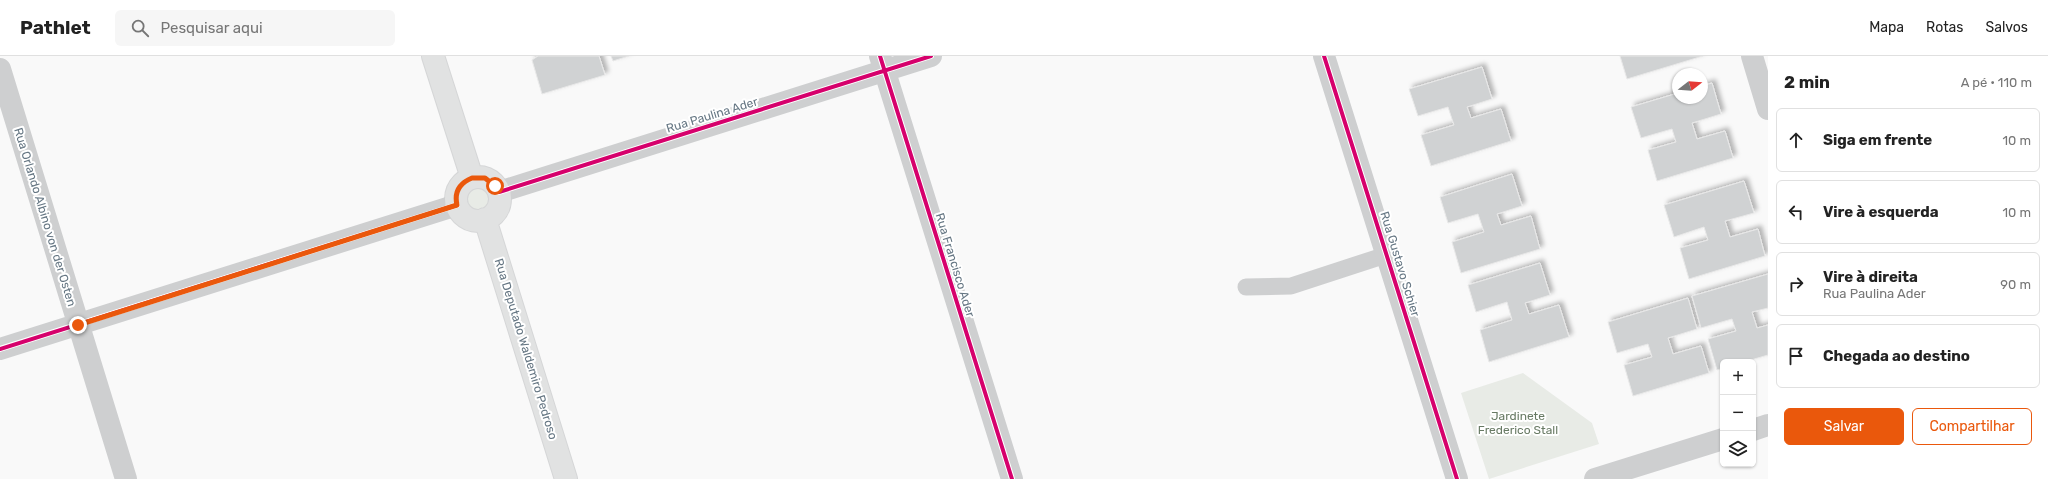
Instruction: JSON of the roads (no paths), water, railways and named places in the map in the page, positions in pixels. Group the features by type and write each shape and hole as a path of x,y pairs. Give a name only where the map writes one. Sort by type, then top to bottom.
{"street":[{"path":"433,56 472,178"},
{"name":"Rua Paulina Ader","path":"499,192 882,63 931,56"},
{"name":"Rua Gustavo Schier","path":"1324,56 1457,479"},
{"path":"1752,56 1768,109"},
{"name":"Rua Francisco Ader","path":"882,63 1012,479"},
{"name":"Rua Orlando Albino von der Osten","path":"0,70 126,479"},
{"path":"472,178 485,178 491,181 499,192 497,209 492,215 485,219 476,221 468,218 461,213 457,205 456,199 458,188 472,178"},
{"path":"0,349 457,205"},
{"name":"Rua Deputado Waldemiro Pedroso","path":"485,219 566,479"},
{"path":"1756,429 1768,425"},
{"path":"1595,479 1720,440"}],"lane":[{"path":"1246,287 1291,286 1386,254"}],"park label":[{"name":"Jardinete Frederico Stall","path":"1518,423"}]}
